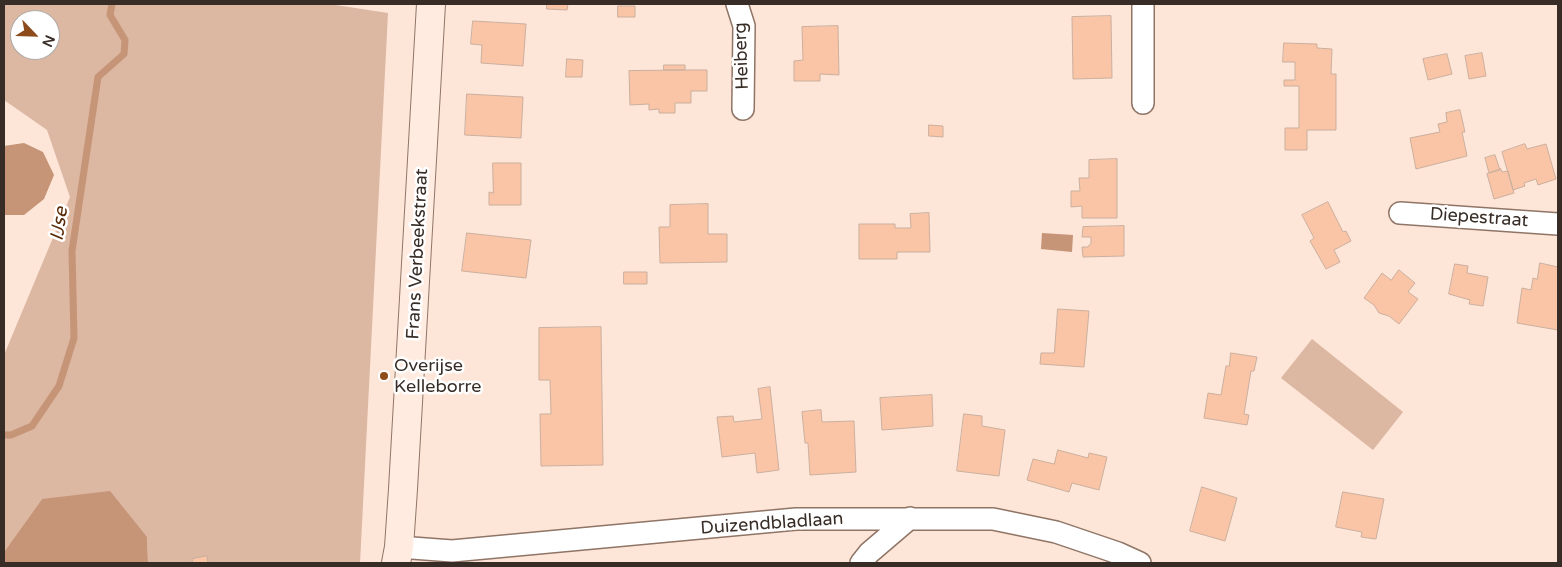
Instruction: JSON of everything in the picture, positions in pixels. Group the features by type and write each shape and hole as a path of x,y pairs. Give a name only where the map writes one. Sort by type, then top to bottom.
{"main road":[{"name":"Frans Verbeekstraat","path":"398,555 432,4"}],"street":[{"name":"Heiberg","path":"737,4 744,26 743,109"},
{"path":"1143,4 1144,103"},
{"name":"Diepestraat","path":"1400,212 1558,224"},
{"name":"Duizendbladlaan","path":"398,555 796,519 910,518 993,519 1056,532 1118,553 1140,563"},
{"path":"861,563 869,553 910,518"}],"shaded area":[{"path":"4,4 329,4 388,13 360,563 148,563 147,537 42,499 4,552 4,355 70,197 47,130 4,100"},
{"path":"24,143 43,152 54,175 44,199 24,215 4,215 4,146"},
{"path":"1042,233 1073,235 1072,252 1041,249"},
{"path":"1312,339 1403,412 1373,450 1281,378"},
{"path":"110,491 147,537 148,563 4,563 4,552 42,499"}],"building":[{"path":"547,4 568,4 567,10 547,9"},
{"path":"618,6 635,6 635,17 618,17"},
{"path":"1111,16 1112,78 1073,79 1072,17"},
{"path":"473,21 526,24 523,66 481,63 482,45 471,44"},
{"path":"838,26 839,75 820,74 820,81 794,81 794,61 803,60 802,27"},
{"path":"1284,43 1317,44 1317,48 1332,49 1331,74 1336,74 1336,130 1307,130 1307,150 1285,150 1285,128 1299,128 1299,86 1284,86 1284,80 1295,80 1295,62 1283,62"},
{"path":"1482,53 1486,76 1469,79 1465,56"},
{"path":"1447,54 1452,74 1428,80 1423,59"},
{"path":"567,59 583,60 582,77 566,77"},
{"path":"664,65 685,65 685,70 664,70"},
{"path":"707,70 707,91 691,91 691,103 675,103 675,113 659,113 659,109 649,110 649,104 630,105 629,71"},
{"path":"467,94 523,97 521,138 465,135"},
{"path":"1460,110 1465,132 1462,132 1467,156 1416,169 1410,138 1440,132 1438,124 1447,122 1446,113"},
{"path":"929,125 943,126 943,137 929,136"},
{"path":"1525,144 1527,149 1546,144 1556,179 1538,185 1536,179 1524,183 1525,186 1513,190 1502,152"},
{"path":"1495,155 1500,170 1489,173 1485,158"},
{"path":"1117,159 1117,218 1082,218 1082,206 1071,207 1071,191 1080,191 1079,178 1089,178 1089,160"},
{"path":"493,163 521,163 521,205 489,205 489,192 493,193"},
{"path":"1501,169 1502,172 1508,171 1514,193 1494,199 1487,174"},
{"path":"1328,202 1343,232 1346,231 1351,241 1334,250 1340,262 1326,269 1310,241 1314,238 1302,215"},
{"path":"708,204 708,234 727,234 727,262 660,263 659,227 670,227 670,205"},
{"path":"929,213 930,252 897,252 897,259 859,259 859,224 895,224 895,228 911,228 910,214"},
{"path":"1124,226 1124,256 1083,257 1082,247 1088,247 1091,243 1091,237 1082,237 1083,227"},
{"path":"467,233 531,240 526,278 462,271"},
{"path":"1540,263 1558,267 1558,330 1517,323 1522,288 1531,290 1533,278 1537,279"},
{"path":"1455,264 1468,266 1467,273 1488,277 1483,306 1469,304 1470,300 1449,294"},
{"path":"1399,270 1415,283 1408,292 1418,299 1399,324 1389,316 1379,313 1374,305 1364,298 1382,273 1391,280"},
{"path":"624,272 647,272 647,284 624,284"},
{"path":"1058,309 1089,311 1084,367 1040,364 1041,353 1054,353"},
{"path":"601,327 603,465 541,466 540,414 551,414 550,380 539,380 539,328"},
{"path":"1231,353 1257,357 1254,371 1251,371 1244,414 1249,415 1247,425 1204,418 1208,393 1221,395 1226,366 1229,366"},
{"path":"770,387 779,470 757,473 755,453 722,457 717,417 733,416 734,422 762,419 758,389"},
{"path":"932,395 933,426 882,430 880,398"},
{"path":"821,410 822,422 854,421 856,472 810,475 808,443 805,443 802,412"},
{"path":"964,414 982,416 982,426 1005,430 999,476 957,471"},
{"path":"1058,450 1088,458 1089,453 1107,457 1099,490 1072,483 1069,492 1027,480 1033,459 1054,464"},
{"path":"1202,487 1237,498 1225,541 1190,531"},
{"path":"1343,492 1384,499 1376,539 1361,537 1362,532 1336,527"},
{"path":"207,556 208,563 193,563 192,559"}],"waterway":[{"name":"IJse","path":"4,435 11,435 32,426 59,386 74,338 72,251 98,77 124,54 125,40 110,15 112,4"}],"place":[{"name":"Overijse Kelleborre","path":"384,376"}]}
